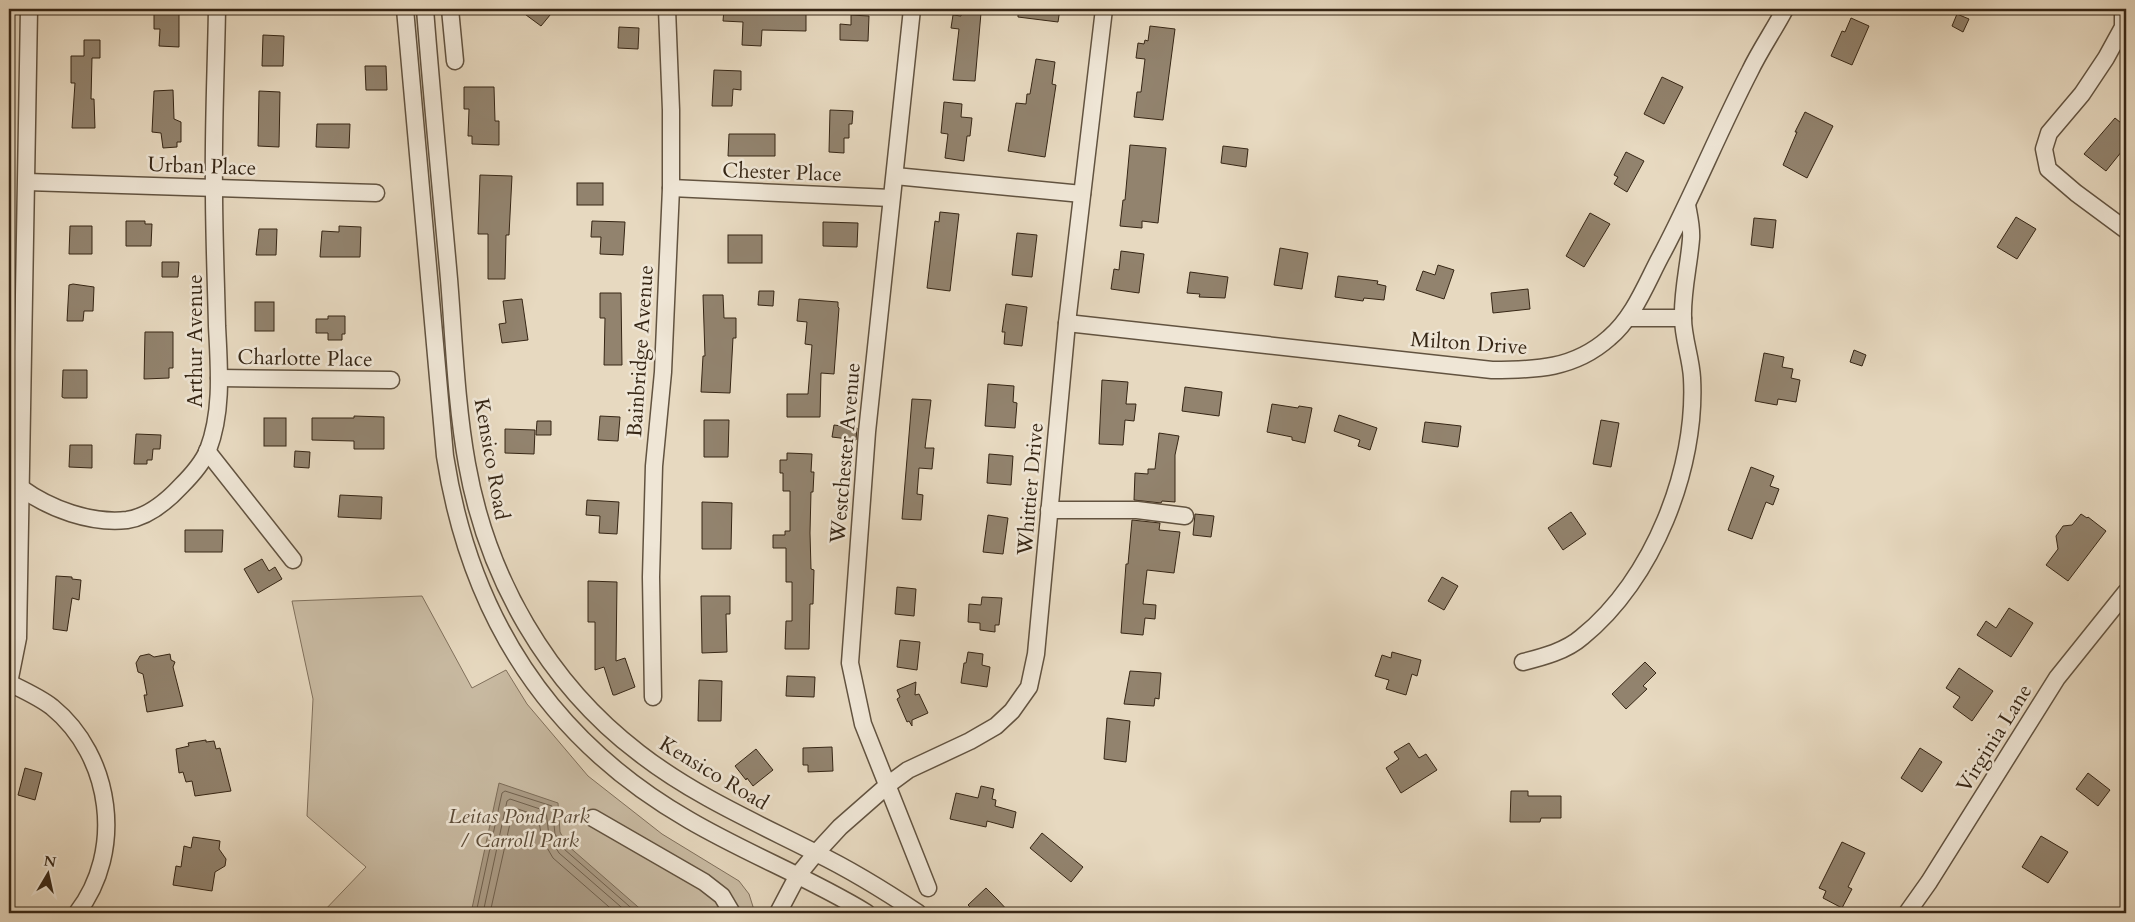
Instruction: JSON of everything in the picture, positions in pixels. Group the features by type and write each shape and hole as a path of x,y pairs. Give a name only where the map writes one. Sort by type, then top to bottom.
{"street":[{"path":"29,9 18,638 9,683 51,707 66,721 87,747 107,805 107,838 98,875 77,913"},
{"name":"Arthur Avenue","path":"21,488 41,502 78,515 103,520 129,520 155,508 174,493 187,480 207,451 217,417 219,378 214,188 217,9"},
{"name":"Kensico Road","path":"405,9 445,456 460,530 472,566 486,602 513,652 546,698 585,742 612,767 658,801 691,821 807,864 875,885 918,913"},
{"name":"Kensico Road","path":"425,9 464,446 480,520 499,573 519,613 546,656 582,700 623,740 652,763 692,790 734,813 807,864 867,913"},
{"path":"450,9 455,61"},
{"name":"Bainbridge Avenue","path":"653,697 651,577 654,466 663,372 671,188 668,9"},
{"name":"Westchester Avenue","path":"912,9 867,432 850,663 864,724 928,888"},
{"name":"Whittier Drive","path":"778,913 807,864 840,827 908,770 970,741 996,726 1012,711 1029,687 1036,654 1067,324 1104,9"},
{"name":"Milton Drive","path":"1067,324 1492,370 1531,370 1560,366 1592,350 1609,338 1628,318 1687,205 1750,71 1785,9"},
{"path":"2123,9 2123,27 2106,58 2082,94 2049,133 2044,149 2048,169 2076,193 2126,230"},
{"path":"895,176 1082,194"},
{"name":"Urban Place","path":"27,182 376,193"},
{"name":"Chester Place","path":"671,188 891,198"},
{"path":"1524,662 1546,656 1581,639 1604,617 1636,576 1671,509 1689,434 1692,378 1683,318 1691,236 1687,205"},
{"path":"1628,318 1683,318"},
{"name":"Charlotte Place","path":"219,378 390,380"},
{"path":"9,425 21,442"},
{"path":"207,451 293,560"},
{"path":"1049,510 1137,510 1185,516"},
{"name":"Virginia Lane","path":"1907,913 1929,882 2057,678 2126,592"},
{"path":"593,818 704,882 722,896 732,913"}],"green space":[{"name":"Leitas Pond Park / Carroll Park","path":"422,596 472,688 506,670 527,704 588,776 662,834 739,881 749,894 755,913 322,913 366,867 307,816 313,699 292,601"}],"water":[{"path":"499,783 558,803 560,832 567,845 645,913 471,913"}],"building":[{"path":"154,9 179,9 179,47 159,46 160,29 154,29"},
{"path":"518,9 555,9 541,26"},
{"path":"724,9 806,9 806,31 762,30 761,46 742,45 743,22 723,21"},
{"path":"1018,9 1060,9 1058,22 1018,17"},
{"path":"962,10 981,13 975,81 953,80 959,29 951,28 953,15 961,16"},
{"path":"1957,14 1969,19 1963,32 1952,26"},
{"path":"851,15 869,16 868,41 840,40 840,24 851,25"},
{"path":"1851,18 1869,26 1852,65 1831,56 1842,31 1845,32"},
{"path":"1150,26 1175,29 1163,120 1134,117 1137,92 1141,92 1145,59 1136,58 1138,43 1144,44 1145,40 1148,41"},
{"path":"619,27 639,28 638,49 618,48"},
{"path":"263,35 284,36 283,66 262,66"},
{"path":"84,40 100,40 100,58 92,58 91,99 94,99 95,128 72,128 75,83 71,83 71,56 84,56"},
{"path":"1036,59 1055,62 1052,84 1056,85 1045,157 1008,151 1016,103 1026,104 1027,94 1030,94"},
{"path":"365,66 386,66 387,90 366,90"},
{"path":"714,70 741,71 741,90 733,89 732,106 712,106"},
{"path":"1662,77 1683,87 1664,124 1644,114"},
{"path":"464,87 494,87 495,121 499,121 499,145 472,144 472,136 468,136 469,109 464,109"},
{"path":"173,90 174,119 181,122 181,142 177,142 177,147 163,148 161,133 152,132 154,91"},
{"path":"259,91 280,92 279,147 258,146"},
{"path":"944,102 962,104 961,117 972,118 970,136 967,136 964,161 945,158 948,134 941,133"},
{"path":"830,110 853,111 852,124 849,124 849,138 844,138 844,153 829,152"},
{"path":"1805,112 1833,126 1807,178 1783,165 1797,132 1795,132"},
{"path":"2115,118 2126,127 2126,146 2106,171 2084,154"},
{"path":"317,124 350,124 349,148 316,147"},
{"path":"729,134 775,134 775,156 728,156"},
{"path":"1130,145 1166,148 1158,223 1142,221 1142,228 1120,226 1123,200 1125,200"},
{"path":"1223,146 1248,149 1246,167 1221,163"},
{"path":"1626,152 1644,161 1627,192 1614,184 1618,177 1614,175"},
{"path":"480,175 512,176 509,235 506,235 505,279 488,279 488,234 478,234"},
{"path":"577,183 603,183 603,205 577,205"},
{"path":"940,212 959,214 950,291 927,288 935,221 939,222"},
{"path":"1590,213 1610,224 1584,267 1566,256"},
{"path":"2016,217 2036,229 2017,259 1997,247"},
{"path":"1754,218 1776,220 1773,248 1751,245"},
{"path":"126,221 145,221 145,224 152,224 151,246 126,246"},
{"path":"592,221 625,222 623,255 600,254 601,237 591,237"},
{"path":"823,222 858,223 857,247 823,246"},
{"path":"70,226 92,226 92,254 69,254"},
{"path":"339,226 361,227 360,257 320,257 322,231 339,232"},
{"path":"259,229 277,229 276,255 256,255"},
{"path":"1017,233 1037,235 1032,277 1012,275"},
{"path":"728,235 762,235 762,263 728,263"},
{"path":"1280,248 1308,253 1302,289 1274,285"},
{"path":"1121,251 1144,254 1139,293 1111,289 1114,269 1119,270"},
{"path":"162,262 179,262 178,277 162,277"},
{"path":"1438,265 1454,270 1444,299 1416,290 1423,271 1435,275"},
{"path":"1190,272 1228,277 1225,298 1199,297 1200,294 1187,293"},
{"path":"1338,276 1378,281 1377,284 1386,286 1384,300 1364,298 1363,301 1335,297"},
{"path":"69,285 94,287 93,311 84,311 83,321 67,321"},
{"path":"1528,289 1530,309 1493,313 1491,293"},
{"path":"759,291 774,291 773,306 758,305"},
{"path":"600,293 621,293 622,365 604,365 605,318 600,318"},
{"path":"703,295 723,295 724,318 736,318 736,338 733,338 730,393 701,392 703,356 705,356"},
{"path":"522,299 528,340 502,343 499,324 506,323 503,301"},
{"path":"799,299 838,302 834,374 821,373 820,417 787,417 787,394 808,394 812,345 805,344 807,322 797,321"},
{"path":"255,302 274,302 274,331 255,331"},
{"path":"1006,304 1027,307 1022,346 1004,344 1005,332 1002,332"},
{"path":"328,316 345,316 345,334 342,334 342,340 328,340 328,333 316,333 316,319 328,319"},
{"path":"145,332 173,332 173,368 169,368 169,378 144,379"},
{"path":"1854,350 1866,355 1862,366 1850,362"},
{"path":"1764,353 1784,357 1782,367 1793,369 1791,378 1800,380 1796,402 1778,399 1777,405 1755,401"},
{"path":"63,370 87,370 87,398 62,397"},
{"path":"1102,380 1128,382 1126,404 1136,404 1134,421 1125,420 1123,445 1099,444"},
{"path":"988,384 1014,386 1013,402 1017,403 1015,428 985,426"},
{"path":"1185,387 1222,392 1219,416 1182,411"},
{"path":"912,399 931,400 925,448 934,448 932,469 919,468 917,494 923,495 921,520 902,519"},
{"path":"1272,404 1312,408 1305,443 1292,440 1292,437 1267,432"},
{"path":"1339,415 1377,428 1370,450 1358,446 1360,440 1334,431"},
{"path":"354,416 384,417 384,449 354,449 354,441 312,440 312,418 354,418"},
{"path":"600,416 620,417 618,441 598,440"},
{"path":"264,418 286,418 286,446 264,446"},
{"path":"704,420 729,420 728,457 704,457"},
{"path":"1601,420 1619,423 1611,467 1593,464"},
{"path":"537,421 551,421 551,435 536,435"},
{"path":"1425,422 1461,426 1458,447 1422,442"},
{"path":"834,425 857,428 856,440 832,437"},
{"path":"505,429 535,430 534,454 505,453"},
{"path":"1159,433 1179,436 1175,455 1175,502 1162,501 1161,503 1134,500 1135,473 1148,474 1148,469 1155,469"},
{"path":"136,434 161,435 160,449 153,449 152,460 147,460 147,464 134,464"},
{"path":"70,445 92,445 92,468 69,467"},
{"path":"295,451 310,452 309,468 294,467"},
{"path":"787,453 812,454 811,472 814,472 813,492 811,492 810,533 811,569 814,570 813,604 810,604 809,649 785,649 786,621 792,621 792,582 786,582 786,548 773,548 773,535 785,535 785,531 790,531 790,491 783,491 783,473 780,473 780,460 787,460"},
{"path":"989,454 1013,456 1011,485 987,483"},
{"path":"1751,467 1774,476 1770,486 1779,489 1773,505 1766,502 1752,539 1728,530"},
{"path":"340,495 382,497 381,519 338,517"},
{"path":"587,500 619,502 617,534 599,533 600,516 586,515"},
{"path":"702,502 732,503 731,549 702,549"},
{"path":"1571,512 1586,534 1563,550 1548,528"},
{"path":"1195,514 1214,516 1211,537 1193,535"},
{"path":"2081,514 2106,531 2068,581 2046,565 2058,549 2056,536 2063,526 2072,525"},
{"path":"988,515 1008,518 1003,554 983,552"},
{"path":"1132,520 1160,523 1159,530 1180,532 1174,573 1147,570 1143,604 1156,605 1155,619 1145,618 1143,635 1121,633 1126,564 1128,564"},
{"path":"185,530 223,530 222,552 185,552"},
{"path":"262,559 269,571 275,567 282,579 258,593 244,569"},
{"path":"56,576 72,577 72,579 81,580 79,600 72,598 67,631 53,629"},
{"path":"1442,577 1458,586 1444,610 1428,601"},
{"path":"588,581 617,582 616,661 625,658 635,687 615,695 613,695 604,667 595,670 595,622 588,622"},
{"path":"897,587 916,589 914,616 895,614"},
{"path":"701,596 730,596 730,614 726,614 727,652 702,653"},
{"path":"982,597 1002,598 999,625 995,625 995,632 980,630 980,623 968,622 969,604 981,605"},
{"path":"2009,608 2033,623 2011,657 1977,635 1986,621 1996,628"},
{"path":"900,640 920,642 917,670 897,667"},
{"path":"968,652 983,654 982,665 990,667 987,687 961,683"},
{"path":"1392,652 1421,660 1417,676 1412,674 1406,695 1386,689 1389,680 1375,676 1382,655 1391,658"},
{"path":"149,654 154,657 170,654 171,660 175,662 173,667 183,706 147,712 144,695 147,695 143,674 138,672 136,663 140,656"},
{"path":"1645,662 1656,673 1643,686 1647,689 1626,709 1612,694"},
{"path":"1959,668 1993,691 1972,721 1953,707 1960,697 1946,688"},
{"path":"1130,671 1161,673 1159,699 1155,698 1154,706 1124,704"},
{"path":"787,676 815,677 814,697 786,696"},
{"path":"699,680 722,681 721,721 698,721"},
{"path":"916,682 915,695 919,694 928,713 912,720 912,726 909,721 907,722 897,699 900,697 897,690"},
{"path":"1107,718 1130,721 1126,762 1104,759"},
{"path":"206,740 206,742 214,741 216,749 220,748 231,791 195,796 192,781 186,782 183,772 179,773 176,749 189,746 188,743"},
{"path":"1409,743 1419,758 1426,754 1437,770 1401,793 1386,768 1399,759 1394,752"},
{"path":"832,747 833,771 808,772 808,765 803,765 803,748"},
{"path":"1920,748 1942,762 1922,792 1901,778"},
{"path":"756,749 773,770 753,786 735,766"},
{"path":"25,768 42,773 35,800 18,795"},
{"path":"2088,773 2110,790 2098,806 2076,789"},
{"path":"981,786 994,789 992,799 996,800 995,806 1016,812 1013,828 987,821 986,827 950,819 956,793 978,798"},
{"path":"1511,791 1528,791 1528,796 1561,796 1561,818 1541,818 1540,822 1510,822"},
{"path":"1042,833 1083,867 1071,882 1030,848"},
{"path":"2041,836 2068,852 2048,883 2022,867"},
{"path":"193,837 220,841 219,849 226,859 225,866 215,872 212,891 173,885 176,866 181,867 184,846 191,848"},
{"path":"1842,842 1865,853 1848,887 1852,889 1842,908 1823,898 1826,891 1819,888"},
{"path":"986,888 1010,913 976,913 968,905"}]}
